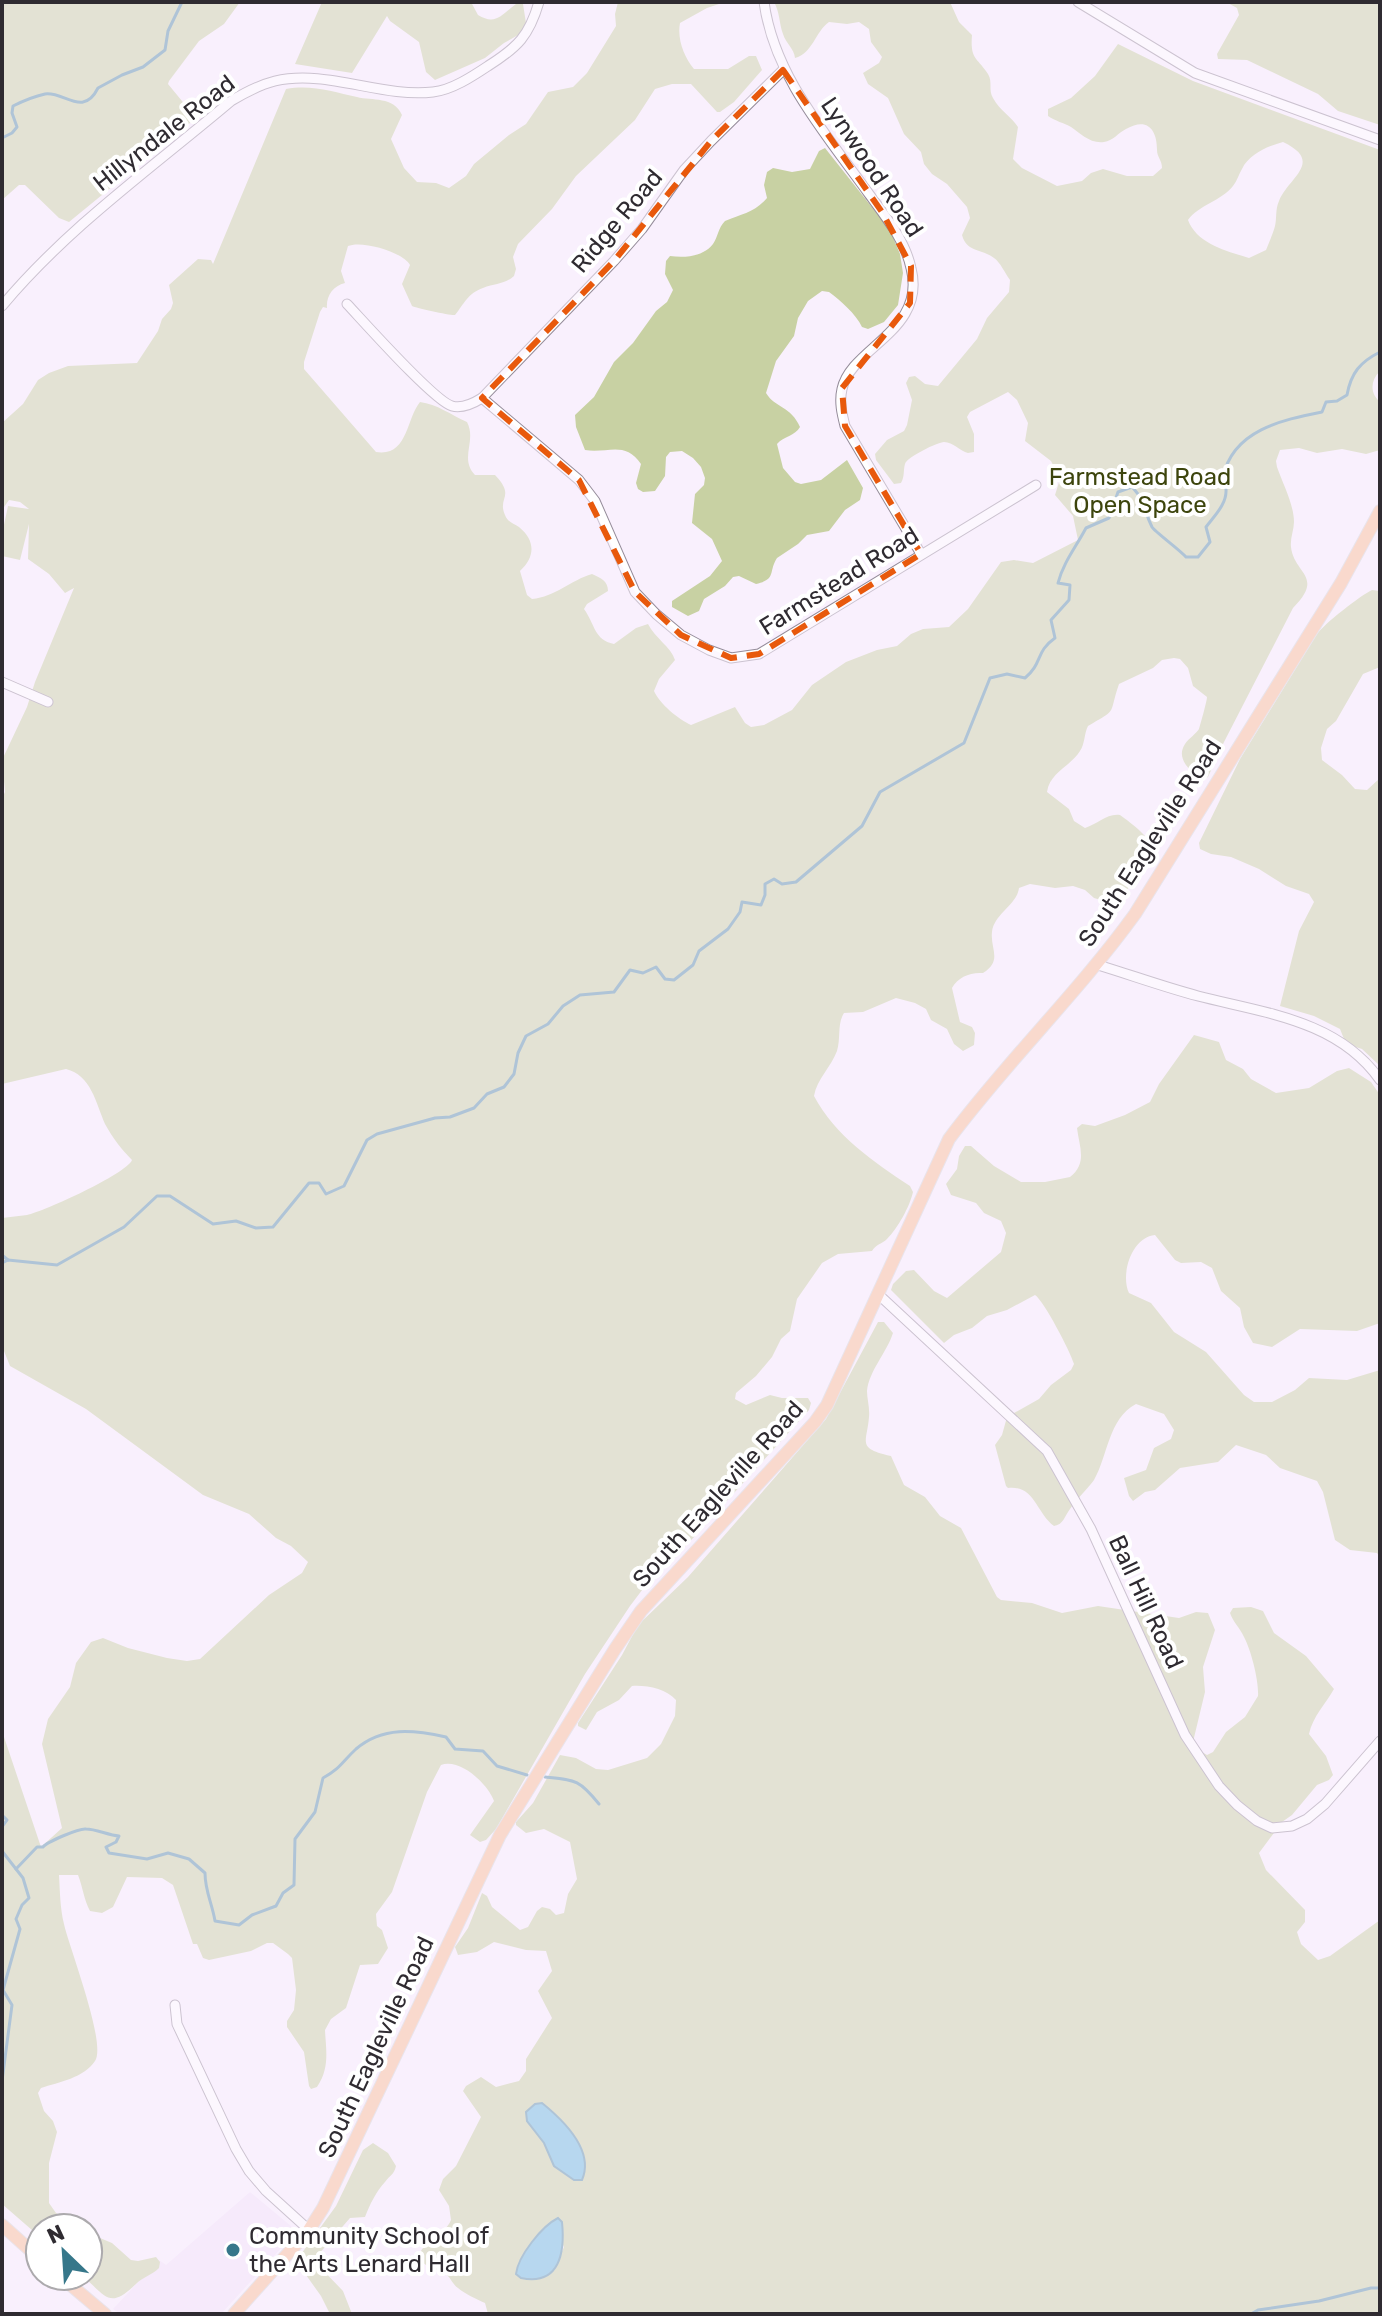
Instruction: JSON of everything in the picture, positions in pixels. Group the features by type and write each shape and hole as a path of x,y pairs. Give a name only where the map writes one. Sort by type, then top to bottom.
{"main road":[{"name":"South Eagleville Road","path":"234,2314 309,2230 323,2208 500,1835 641,1611 815,1422 827,1405 949,1139 1098,965 1135,914 1341,583 1380,511"},
{"path":"2,2225 24,2245"},
{"path":"79,2292 105,2314"}],"street":[{"name":"Hillyndale Road","path":"2,306 31,271 71,232 231,101 255,87 278,80 316,79 408,93 436,92 471,78 513,50 531,27 539,2"},
{"name":"Lynwood Road","path":"764,2 770,36 783,70 896,233 911,266 914,285 910,303 883,341 851,371 842,388 841,408 845,426 921,554"},
{"path":"1078,2 1195,73 1380,140"},
{"name":"Ridge Road","path":"482,398 642,229 684,170 783,70"},
{"path":"347,304 434,394 453,406 470,405 482,398"},
{"name":"Farmstead Road","path":"482,398 579,480 595,501 635,592 681,635 731,658 759,654 1036,485"},
{"path":"2,682 48,702"},
{"path":"1098,965 1142,981 1276,1015 1322,1031 1354,1052 1380,1080"},
{"name":"Ball Hill Road","path":"878,1294 1047,1451 1091,1529 1185,1735 1202,1763 1237,1805 1272,1828 1292,1826 1307,1819 1325,1804 1380,1741"},
{"path":"175,2005 177,2024 236,2149 266,2191 309,2230"}],"highlighted area":[{"path":"783,70 882,212 911,266 910,303 842,388 845,426 921,554 759,654 731,658 681,635 635,592 579,480 482,398 614,261 711,141"}],"shaded area":[{"name":"Community School of the Arts Lenard Hall","path":"250,2192 291,2226 293,2235 221,2314 120,2314 113,2309 159,2260 166,2265"}],"green space":[{"path":"2,2 240,2 224,24 199,41 169,81 168,84 196,118 69,222 59,218 25,185 19,185 2,200"},
{"path":"322,2 471,2 478,15 490,19 516,4 523,4 526,23 520,34 485,58 435,80 426,72 419,42 387,16 352,73 295,64"},
{"name":"Farmstead Road Open Space","path":"618,2 725,2 680,23 680,41 687,59 694,69 728,69 749,56 756,56 762,70 734,102 720,112 691,84 672,84 655,89 635,120 576,176 552,209 518,244 513,257 514,276 474,293 455,315 412,306 402,284 410,265 406,260 372,246 348,246 341,271 345,283 331,292 327,308 323,307 320,312 304,369 376,452 387,452 400,443 420,402 438,407 467,422 470,429 470,469 475,475 495,475 501,482 505,493 503,509 506,518 525,532 531,543 531,555 520,571 527,595 532,599 548,595 592,574 603,580 608,591 584,609 596,631 602,639 614,644 636,628 648,624 675,660 659,679 654,691 665,706 691,725 735,707 751,727 764,725 792,710 812,685 846,662 897,646 923,629 949,627 968,609 1001,562 1014,560 1033,563 1078,540 1073,516 1055,495 1060,479 1051,461 1025,441 1028,423 1017,400 1008,392 970,412 967,417 974,434 974,452 965,452 947,442 936,444 907,461 901,483 894,484 876,460 875,454 887,440 904,431 907,425 912,400 906,383 909,377 915,376 925,384 938,386 977,339 987,318 1009,292 1010,280 996,260 971,248 964,241 962,235 970,218 967,207 924,164 921,152 904,134 888,98 868,84 863,73 879,63 882,57 871,42 869,29 859,22 829,22 806,52 795,58 783,34 774,2 950,2 959,22 972,35 973,54 989,77 993,98 1018,127 1013,159 1022,168 1057,186 1082,181 1091,173 1103,169 1127,176 1153,176 1162,168 1155,136 1145,125 1133,126 1110,140 1099,142 1048,116 1048,109 1071,98 1095,76 1118,44 1193,81 1380,150 1380,371 1372,387 1380,402 1380,450 1366,454 1342,449 1317,453 1299,448 1280,450 1277,467 1294,515 1291,547 1305,576 1307,589 1293,608 1208,777 1203,780 1194,773 1182,755 1185,744 1199,729 1207,697 1193,686 1188,668 1180,659 1174,658 1162,660 1153,668 1119,684 1111,710 1088,726 1076,757 1052,779 1047,792 1069,809 1074,821 1085,828 1107,817 1120,815 1152,846 1154,858 1121,897 1111,903 1073,886 1055,888 1030,884 1019,888 1014,900 994,926 993,964 983,973 961,978 952,988 960,1022 972,1027 975,1033 974,1045 963,1051 954,1044 947,1029 931,1020 926,1009 915,1003 896,998 863,1012 844,1013 837,1051 814,1096 844,1136 869,1158 910,1186 913,1192 895,1229 872,1251 838,1254 822,1263 797,1299 790,1331 756,1376 736,1393 735,1399 746,1405 770,1395 808,1398 811,1403 809,1410 696,1535 669,1563 658,1569 630,1606 585,1674 496,1829 486,1840 480,1842 470,1835 494,1801 491,1794 480,1780 465,1769 456,1765 441,1765 427,1792 392,1892 376,1914 377,1926 382,1930 388,1948 378,1964 360,1965 346,2008 331,2019 325,2030 326,2066 317,2087 311,2089 309,2086 304,2052 287,2027 294,2010 296,1990 292,1958 288,1954 273,1943 267,1943 251,1951 209,1960 203,1958 197,1944 193,1944 173,1885 162,1878 127,1877 113,1907 102,1913 90,1911 78,1875 59,1875 63,1918 92,2016 97,2051 95,2061 84,2072 41,2088 38,2093 44,2111 57,2132 49,2163 49,2203 55,2212 24,2212 24,2223 2,2204 2,1731 41,1847 62,1828 42,1744 48,1719 70,1687 76,1663 91,1642 103,1638 167,1658 200,1659 269,1595 302,1573 308,1562 249,1514 203,1495 86,1409 10,1366 2,1346 2,1218 27,1215 67,1200 116,1174 132,1160 105,1124 87,1084 74,1072 66,1069 2,1084 2,798 5,792 2,760 27,707 74,588 65,593 49,574 28,559 29,524 20,560 2,556 2,534 8,506 29,509 20,502 9,500 2,510 2,423 23,404 38,380 49,373 68,366 137,363 171,309 173,303 169,285 198,259 211,260 213,264 286,89 322,89 394,105 402,115 391,139 404,168 417,182 436,183 449,188 466,176 474,164 526,124 548,92 573,87 587,73 616,26","holes":["1283,142 1301,156 1303,163 1300,170 1279,201 1275,226 1266,250 1249,258 1205,241 1192,228 1188,220 1228,191 1254,155"]},
{"path":"1226,2 1380,2 1380,125 1338,111 1318,94 1247,60 1218,59 1217,54 1239,15 1237,8"},
{"path":"825,148 890,230 900,254 903,273 898,305 884,322 868,329 862,327 838,299 822,291 808,301 798,318 794,336 776,361 766,393 792,415 800,427 777,444 783,468 795,482 801,484 821,480 847,460 863,488 860,500 845,510 829,531 807,535 777,558 767,580 756,584 739,576 733,577 704,599 699,611 688,616 672,607 672,601 710,576 722,561 712,539 692,523 695,494 704,485 701,467 682,451 670,452 666,457 665,476 655,491 643,492 636,483 641,464 635,457 622,450 585,450 575,415 594,397 614,362 667,302 673,290 665,274 666,261 670,256 693,256 704,252 715,241 725,221 753,210 767,198 764,185 767,172 773,168 792,172 810,169 819,151"},
{"path":"1372,590 1380,591 1380,667 1363,674 1336,721 1327,729 1321,748 1322,760 1355,789 1367,790 1380,778 1380,1066 1362,1049 1346,1044 1340,1029 1314,1016 1280,1006 1299,931 1314,902 1309,894 1286,886 1259,869 1231,857 1200,849 1199,843 1240,759 1317,634 1343,610"},
{"path":"1194,1035 1219,1042 1226,1060 1276,1093 1309,1088 1337,1071 1349,1068 1371,1082 1380,1095 1380,1323 1357,1331 1300,1329 1272,1347 1253,1343 1244,1327 1240,1308 1221,1291 1212,1268 1201,1262 1181,1263 1175,1260 1155,1235 1147,1237 1134,1249 1126,1276 1129,1293 1151,1303 1174,1332 1206,1352 1254,1402 1272,1402 1295,1390 1309,1378 1347,1380 1380,1370 1380,1557 1377,1553 1350,1550 1335,1540 1323,1492 1317,1481 1280,1468 1266,1455 1236,1445 1218,1462 1180,1468 1155,1490 1145,1492 1133,1501 1124,1478 1146,1470 1154,1448 1171,1439 1174,1430 1164,1414 1136,1404 1114,1428 1094,1480 1062,1522 1054,1526 1030,1495 1006,1486 995,1445 1002,1435 1007,1417 1039,1399 1074,1364 1044,1306 1035,1295 1007,1310 987,1316 944,1343 891,1290 906,1271 914,1270 934,1291 947,1298 1001,1252 1006,1233 1001,1221 984,1213 976,1203 951,1195 946,1184 957,1169 965,1146 971,1146 994,1166 1021,1182 1045,1182 1070,1177 1081,1160 1077,1128 1082,1124 1095,1126 1150,1102"},
{"path":"878,1322 884,1322 893,1333 868,1384 868,1447 891,1456 904,1485 925,1497 940,1516 961,1528 1001,1600 1032,1603 1062,1613 1098,1606 1179,1618 1196,1612 1208,1613 1215,1630 1203,1667 1205,1692 1192,1746 1207,1755 1213,1752 1226,1732 1245,1717 1258,1696 1252,1657 1230,1613 1233,1608 1251,1607 1263,1611 1274,1633 1306,1656 1334,1689 1316,1716 1309,1734 1326,1756 1333,1775 1317,1785 1292,1815 1282,1822 1259,1853 1266,1870 1305,1910 1305,1922 1297,1932 1301,1944 1318,1960 1330,1956 1380,1920 1380,2314 488,2314 485,2303 456,2287 446,2274 421,2260 423,2248 451,2220 449,2206 439,2190 443,2179 456,2166 481,2117 463,2091 481,2077 496,2087 519,2081 526,2071 526,2059 552,2018 538,1991 552,1971 546,1951 526,1950 494,1942 477,1952 458,1955 455,1947 468,1928 482,1893 492,1907 520,1930 528,1927 542,1907 556,1915 564,1913 568,1894 577,1879 570,1842 544,1829 526,1833 516,1822 533,1803 560,1755 576,1758 596,1769 608,1770 647,1758 661,1744 675,1716 676,1700 656,1688 632,1686 619,1700 597,1712 586,1730 578,1723 638,1625 688,1577 826,1419","holes":["527,2121 572,2132 581,2148 554,2166 544,2143","552,2221 564,2247 552,2273 526,2251"]},
{"path":"373,2143 388,2153 396,2166 376,2194 365,2217 350,2218 318,2255 317,2264 343,2291 352,2314 330,2314 296,2261 336,2206 363,2150"},
{"path":"104,2240 131,2260 156,2257 160,2262 159,2268 127,2292 114,2298 100,2292 104,2292"}],"water":[{"path":"542,2103 567,2127 581,2147 585,2169 582,2180 574,2180 554,2166 544,2143 527,2121 526,2112 535,2104"},
{"path":"558,2218 562,2222 563,2233 557,2264 544,2277 521,2278 516,2274 526,2250"}],"waterway":[{"path":"2,138 17,127 13,106 45,94 86,101 98,88 143,67 165,50 168,31 182,2"},
{"path":"2,1263 8,1260 57,1265 124,1227 157,1196 170,1196 213,1224 236,1221 256,1228 273,1227 309,1183 319,1183 326,1194 344,1186 367,1140 377,1134 435,1118 450,1117 474,1108 487,1094 504,1087 514,1074 518,1053 526,1036 548,1024 563,1006 580,995 614,992 630,970 643,973 656,967 665,979 674,980 693,965 699,951 728,929 740,912 742,902 761,905 765,884 774,879 782,884 796,882 862,826 880,792 964,743 990,678 1007,674 1025,678 1031,673 1044,648 1055,638 1051,620 1069,600 1070,585 1058,583 1063,569 1086,528 1109,518 1118,492 1132,487 1141,498 1154,529 1186,557 1198,557 1210,542 1206,527 1225,500 1223,477 1228,461 1237,448 1261,430 1322,412 1326,402 1337,401 1347,395 1358,369 1380,352"},
{"path":"2,1255 8,1260"},
{"path":"16,1869 37,1847 82,1829 119,1836 116,1842 106,1847 109,1853 147,1859 168,1853 189,1859 205,1873 215,1921 239,1925 252,1915 276,1906 283,1893 294,1885 295,1839 315,1812 323,1778 356,1749 377,1736 399,1732 446,1737 455,1749 483,1751 497,1766 527,1775"},
{"path":"545,1777 576,1782 599,1804"},
{"path":"2,1815 7,1820 2,1827"},
{"path":"2,1851 23,1878 29,1898 16,1919 20,1929 3,1990 12,2005 2,2081"},
{"path":"1251,2314 1258,2310 1380,2288"}],"place":[{"name":"Community School of the Arts Lenard Hall","path":"233,2250"}]}
